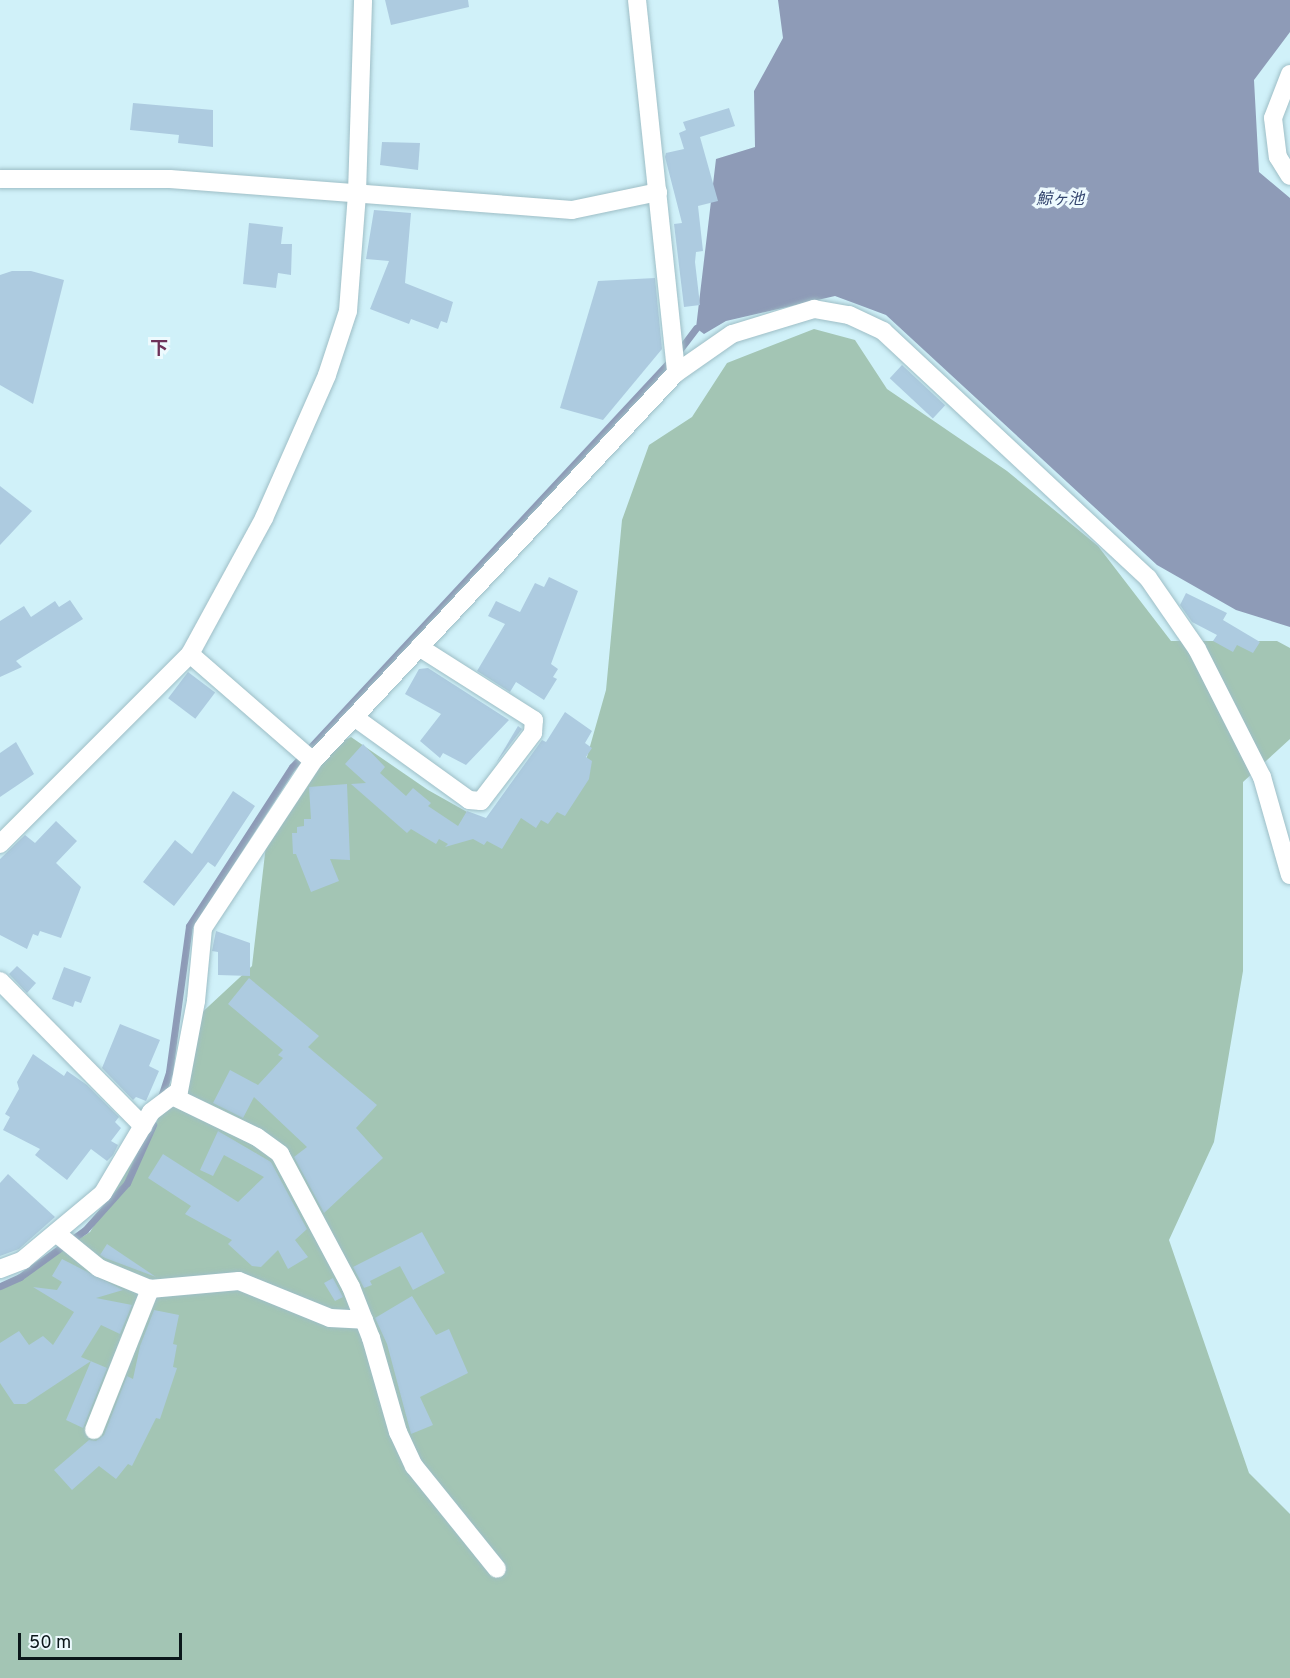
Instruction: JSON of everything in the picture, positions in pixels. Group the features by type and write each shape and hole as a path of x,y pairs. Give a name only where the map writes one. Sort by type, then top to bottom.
{"street":[{"path":"0,844 190,654 264,518 327,375 348,311 357,193 363,0"},
{"path":"637,0 676,373"},
{"path":"1290,74 1273,118 1278,157 1290,176"},
{"path":"0,179 170,179 572,210 658,192"},
{"path":"0,1269 23,1260 103,1193 151,1112 179,1091 203,928 313,760 676,373 732,334 814,309 849,315 883,331 1148,578 1197,649 1262,777 1290,875"},
{"path":"354,717 469,800 481,801 533,733 534,720 419,647"},
{"path":"190,654 313,760"},
{"path":"0,981 143,1126"},
{"path":"172,1096 257,1137 280,1154 346,1277 364,1320 398,1432 414,1466 497,1569"},
{"path":"56,1234 99,1268 150,1289 239,1281 330,1318 364,1320"},
{"path":"94,1430 150,1289"}],"green space":[{"path":"814,329 855,340 887,389 1007,471 1098,546 1171,641 1277,641 1290,648 1290,739 1243,782 1243,971 1214,1142 1169,1240 1249,1473 1290,1514 1290,1678 0,1678 0,1290 90,1232 157,1121 195,1019 252,966 269,819 313,756 351,737 428,790 485,822 581,778 606,690 622,520 649,445 692,417 727,363"}],"water":[{"name":"鯨ヶ池","path":"778,0 1290,0 1290,32 1254,80 1259,172 1290,198 1290,627 1236,610 1157,565 886,315 835,296 726,321 704,334 696,328 716,159 755,147 754,91 783,38"}],"building":[{"path":"385,0 468,0 469,7 391,25"},
{"path":"133,103 213,110 213,147 178,143 179,135 130,130"},
{"path":"729,108 735,126 700,137 718,201 698,206 703,251 696,252 695,262 700,305 684,307 674,224 682,223 665,157 666,153 684,149 679,133 686,130 683,122"},
{"path":"382,142 420,143 418,170 380,165"},
{"path":"374,210 411,213 405,283 453,302 447,323 441,321 438,329 411,319 409,324 370,309 389,261 366,259"},
{"path":"249,223 283,227 281,244 292,244 291,275 278,273 276,288 243,284"},
{"path":"12,271 31,271 64,280 33,404 0,385 0,275"},
{"path":"655,278 662,349 603,420 560,408 598,281"},
{"path":"902,365 945,405 933,418 890,378"},
{"path":"0,486 32,511 0,545"},
{"path":"549,577 578,591 551,664 558,669 553,677 557,679 544,700 516,682 510,692 477,671 505,624 488,616 496,601 520,612 535,583 544,587"},
{"path":"1186,593 1227,613 1223,620 1260,642 1253,653 1237,645 1233,652 1213,641 1217,635 1192,622 1180,605"},
{"path":"70,600 83,619 16,661 22,667 0,677 0,621 24,606 31,617 55,601 59,607"},
{"path":"428,668 509,720 466,765 443,753 440,758 420,741 441,714 405,694 419,669"},
{"path":"188,672 215,692 195,719 168,698"},
{"path":"565,712 592,731 585,743 592,748 586,757 592,761 589,779 565,816 557,812 548,824 541,820 536,828 521,818 502,849 487,841 484,845 473,839 445,847 448,844 439,839 436,844 411,829 407,833 351,784 366,783 345,764 363,744 385,767 380,773 406,796 413,788 431,803 428,806 458,826 467,811 486,818 542,740 546,742"},
{"path":"518,726 522,729 496,763"},
{"path":"16,742 34,774 0,797 0,753"},
{"path":"347,784 350,860 330,859 339,881 311,892 296,854 293,854 292,833 297,833 297,827 304,826 304,819 311,819 309,787"},
{"path":"233,791 255,806 215,867 208,862 174,906 143,882 175,840 192,854"},
{"path":"56,821 77,841 56,863 81,887 61,938 40,931 38,936 33,934 27,949 0,935 0,859 25,835 35,843"},
{"path":"216,931 250,943 250,976 218,975 218,952 212,951"},
{"path":"17,966 36,983 27,993 9,974"},
{"path":"64,967 91,977 81,1003 75,1001 73,1007 52,999"},
{"path":"249,978 319,1036 308,1047 377,1105 356,1128 383,1158 324,1213 294,1157 307,1147 254,1097 243,1118 213,1103 230,1070 258,1085 283,1058 278,1055 283,1050 228,1004"},
{"path":"120,1024 160,1040 149,1066 159,1071 146,1101 136,1097 133,1100 102,1068"},
{"path":"33,1054 64,1076 67,1071 87,1085 119,1117 115,1122 121,1128 111,1141 118,1145 113,1155 107,1161 91,1149 67,1180 35,1155 40,1149 3,1130 10,1117 5,1114 19,1089 17,1082"},
{"path":"218,1131 271,1162 307,1229 295,1240 308,1257 288,1269 278,1250 261,1267 252,1266 228,1244 232,1240 185,1214 191,1206 148,1178 163,1154 238,1202 264,1177 224,1155 213,1176 200,1170"},
{"path":"8,1174 55,1217 19,1249 0,1256 0,1183"},
{"path":"422,1232 445,1273 413,1290 400,1266 370,1281 372,1285 364,1288 353,1267"},
{"path":"107,1244 156,1277 100,1255"},
{"path":"62,1259 123,1290 96,1298 132,1305 120,1334 101,1325 81,1357 91,1361 26,1404 14,1404 0,1383 0,1343 19,1331 29,1345 43,1336 53,1345 74,1312 33,1287 57,1290 62,1282 52,1276"},
{"path":"333,1278 343,1297 335,1301 324,1283"},
{"path":"412,1296 436,1335 449,1329 468,1373 420,1397 433,1425 411,1434 387,1344 375,1318"},
{"path":"154,1310 179,1315 173,1344 177,1345 173,1367 177,1368 160,1419 156,1418 132,1466 128,1464 116,1479 99,1466 72,1490 54,1470 89,1440 96,1441 104,1435 127,1376 133,1379 140,1346"},
{"path":"91,1361 107,1368 83,1428 66,1420"}],"waterway":[{"path":"678,352 696,328"},
{"path":"160,1100 169,1072 189,926 292,767 671,360"},
{"path":"0,1286 20,1277 85,1230 127,1183 153,1125"}],"district":[{"name":"下","path":"159,350"}]}
